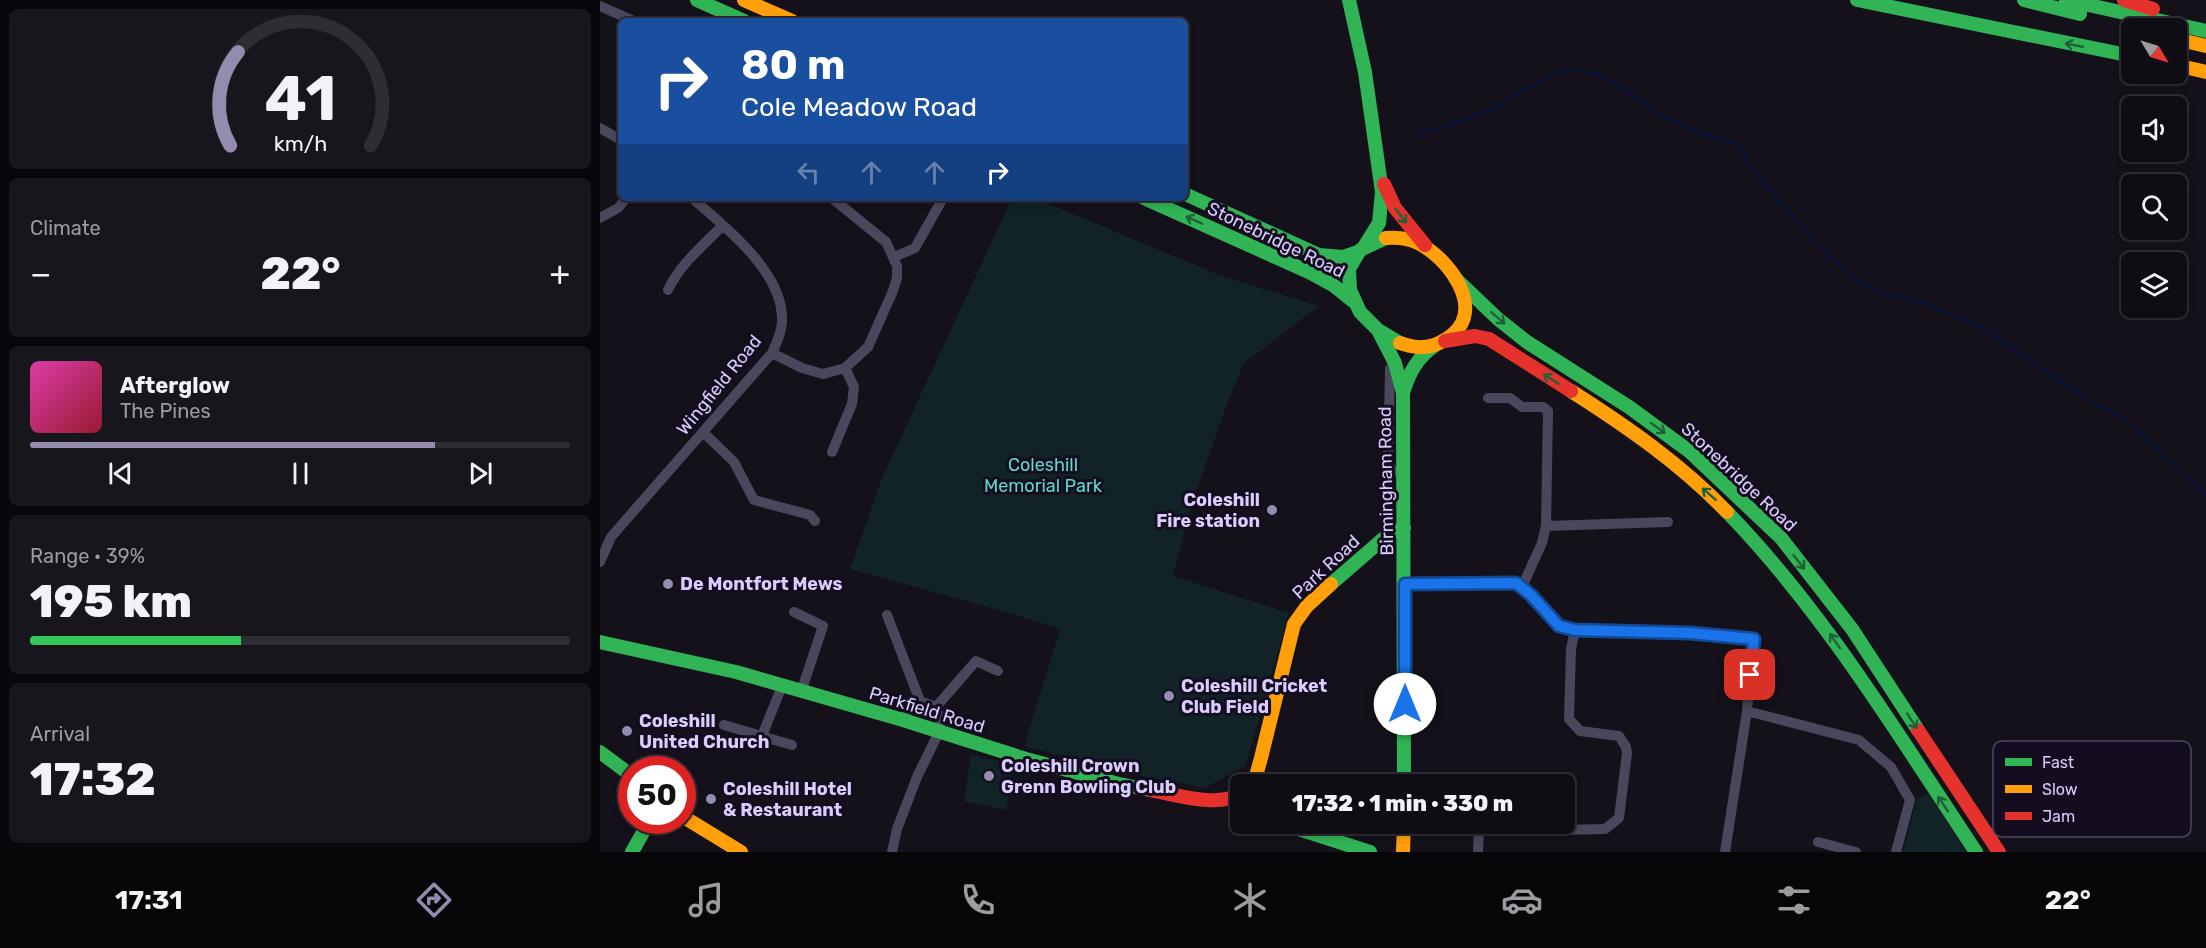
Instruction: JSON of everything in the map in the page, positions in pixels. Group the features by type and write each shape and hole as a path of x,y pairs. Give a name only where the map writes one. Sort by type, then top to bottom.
{"main road":[{"path":"697,0 737,18"},
{"path":"744,0 785,18"},
{"path":"1349,0 1369,96 1382,207 1374,234 1350,265 1347,279 1350,293 1379,332 1390,339 1407,345 1419,346 1442,342 1462,323 1467,307 1463,289 1395,208 1380,177"},
{"path":"1857,0 2121,54"},
{"path":"2024,0 2121,24"},
{"path":"2066,0 2206,31"},
{"path":"2124,0 2206,26"},
{"path":"2187,42 2206,46"},
{"path":"2187,68 2206,72"},
{"name":"Stonebridge Road","path":"1188,195 1319,255 1336,258 1362,249"},
{"name":"Stonebridge Road","path":"1151,201 1318,276 1340,290 1357,305"},
{"path":"1362,249 1378,240 1396,237 1413,241 1429,250"},
{"name":"Stonebridge Road","path":"1455,278 1498,319 1527,342 1629,407 1689,451 1781,538 1852,629 1999,852"},
{"name":"Birmingham Road","path":"1379,332 1395,363 1403,393"},
{"name":"Stonebridge Road","path":"1442,342 1475,336 1489,339 1616,420 1713,497 1765,551 1834,640 1976,852"},
{"name":"Birmingham Road","path":"1404,774 1403,393 1406,379 1415,363 1427,350 1442,342"},
{"name":"Park Road","path":"1257,774 1294,624 1307,606 1340,576 1391,532 1404,528"},
{"name":"Parkfield Road","path":"600,642 736,672 903,720 1026,759 1119,784 1216,801 1230,799"},
{"path":"600,752 618,766"},
{"path":"696,825 741,852"},
{"path":"632,852 642,834"},
{"path":"1312,834 1370,852"},
{"path":"1403,852 1404,834"}],"street":[{"path":"600,6 627,18"},
{"path":"600,128 618,138"},
{"path":"600,218 618,208 624,201"},
{"name":"Wingfield Road","path":"600,562 611,537 772,353 783,319 779,293 762,266 695,201"},
{"path":"772,353 802,368 823,374 845,368 868,347 893,291 897,278 897,266 886,242 836,201"},
{"path":"894,257 915,248 941,201"},
{"path":"668,290 678,271 722,226"},
{"path":"1395,363 1390,369 1388,464 1392,470 1403,475"},
{"path":"832,452 852,404 854,387 845,368"},
{"path":"1488,398 1510,398 1522,407 1543,407 1548,411 1546,526 1542,543 1522,587"},
{"path":"703,432 734,462 754,500 810,515 815,521"},
{"path":"1546,526 1668,522"},
{"path":"1405,584 1516,583 1559,626 1575,630 1690,633 1754,639 1747,711 1725,852"},
{"path":"794,612 823,626 801,692"},
{"path":"887,615 920,701 936,708 940,719 939,732 917,777 897,829 892,852"},
{"path":"1575,630 1571,649 1569,719 1580,732 1619,736 1623,740 1627,753 1619,818 1605,830 1575,828"},
{"path":"936,708 976,661 998,671"},
{"path":"762,736 782,686"},
{"path":"903,720 909,709 920,701"},
{"path":"1747,711 1858,740 1891,767 1910,800 1896,852"},
{"path":"724,725 792,745"},
{"path":"1478,852 1479,834"},
{"path":"1818,842 1856,852"}],"green space":[{"name":"Coleshill Memorial Park","path":"1011,201 1042,201 1219,275 1319,306 1244,363 1227,404 1190,510 1173,576 1289,613 1246,765 1205,788 1127,773 1024,746 1060,629 850,569 882,478"},
{"name":"Coleshill Crown Grenn Bowling Club","path":"971,754 1013,765 1006,810 964,801"},
{"path":"1928,793 1966,852 1903,852 1917,799"}],"waterway":[{"path":"1418,135 1491,109 1564,71 1585,71 1606,78 1674,122 1705,135 1738,144 1743,148 1748,164 1817,243 1852,277 1882,293 1925,303 1983,328 2077,392 2129,422 2206,495"}],"traffic: fast":[{"path":"697,0 737,18"},
{"path":"1349,0 1365,72 1382,192 1379,223 1364,247"},
{"path":"1857,0 2121,54"},
{"path":"2024,0 2080,14"},
{"path":"2066,0 2206,31"},
{"path":"1188,195 1319,255 1343,257 1360,251"},
{"path":"1151,201 1311,273 1333,285 1353,301"},
{"path":"1386,238 1360,250 1349,269 1350,290 1360,312 1378,330 1400,343"},
{"path":"1455,278 1498,319 1527,342 1629,407 1689,451 1781,538 1852,629 1918,730"},
{"path":"1379,332 1395,363 1403,393 1404,774"},
{"path":"1403,393 1414,366 1434,346"},
{"path":"1727,512 1763,551 1828,633 1889,720 1976,852"},
{"path":"1331,584 1391,532 1404,528"},
{"path":"600,642 736,672 903,720 1026,759 1150,790"},
{"path":"600,752 618,766"},
{"path":"632,852 642,834"},
{"path":"1314,834 1370,852"}],"traffic: slow":[{"path":"744,0 785,18"},
{"path":"2187,42 2206,46"},
{"path":"2187,68 2206,72"},
{"path":"1386,238 1410,240 1429,250 1450,271 1464,297 1465,311 1461,324 1452,335 1427,347 1414,347 1400,343"},
{"path":"1571,391 1652,447 1691,478 1727,512"},
{"path":"1257,774 1294,624 1307,606 1331,584"},
{"path":"696,825 741,852"},
{"path":"1403,852 1404,834"}],"traffic: jam":[{"path":"2124,0 2153,9"},
{"path":"1384,184 1395,208 1425,245"},
{"path":"1445,341 1475,336 1489,339 1571,391"},
{"path":"1918,730 1999,852"},
{"path":"1150,790 1196,799 1230,798"}],"place":[{"name":"Coleshill Fire station","path":"1272,510"},
{"name":"De Montfort Mews","path":"668,584"},
{"name":"Coleshill Cricket Club Field","path":"1169,696"},
{"name":"Coleshill United Church","path":"627,731"},
{"name":"Coleshill Crown Grenn Bowling Club","path":"989,776"},
{"name":"Coleshill Hotel & Restaurant","path":"711,799"}],"route":[{"path":"1405,704 1405,584 1516,583 1531,595 1559,626 1575,630 1690,633 1754,639 1750,675"}]}
